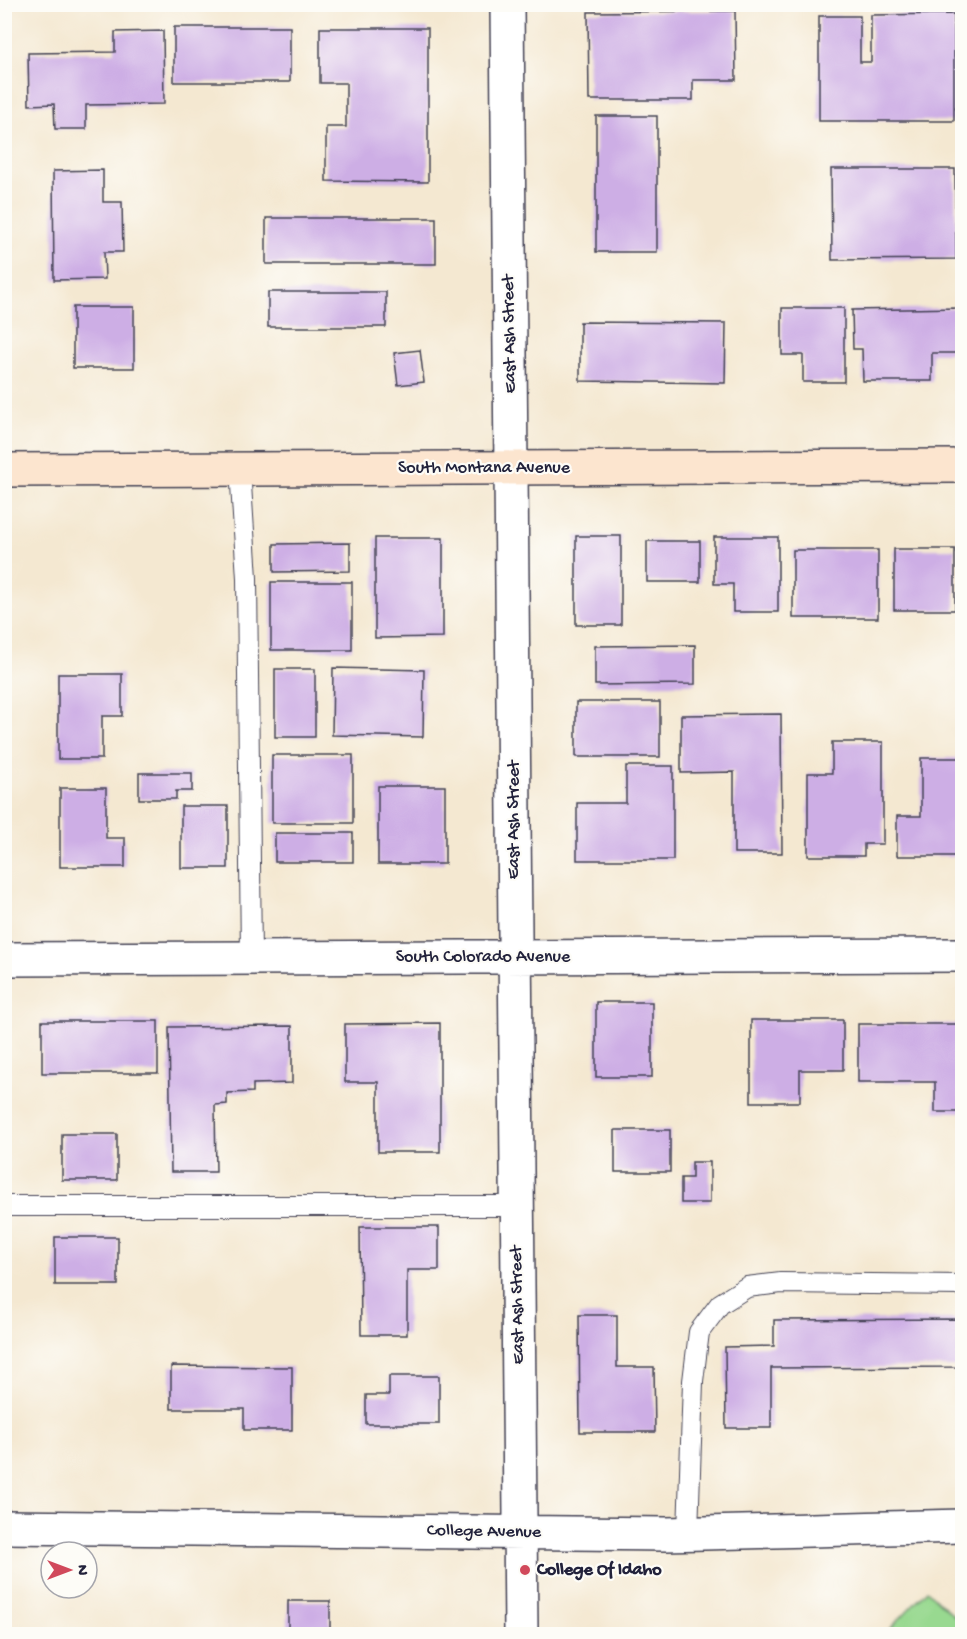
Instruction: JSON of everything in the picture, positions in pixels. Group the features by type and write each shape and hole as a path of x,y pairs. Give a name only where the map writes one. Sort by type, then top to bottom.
{"street":[{"name":"East Ash Street","path":"507,4 521,1635"},
{"name":"South Montana Avenue","path":"4,470 963,466"},
{"name":"South Colorado Avenue","path":"4,959 963,955"},
{"name":"College Avenue","path":"4,1527 688,1533 963,1526"}],"lane":[{"path":"240,469 247,578 250,958"},
{"path":"4,1206 517,1206"},
{"path":"688,1533 693,1381 699,1332 720,1304 747,1287 780,1283 963,1285"}],"green space":[{"path":"927,1590 962,1624 962,1634 885,1634"}],"building":[{"path":"735,11 736,80 693,80 693,100 589,100 588,12"},
{"path":"954,14 954,121 819,121 819,16 860,16 860,62 871,62 871,15"},
{"path":"174,27 290,27 290,82 174,82"},
{"path":"320,28 428,28 428,182 326,181 326,127 346,127 346,83 320,83"},
{"path":"163,31 164,104 86,105 86,129 55,129 54,104 29,105 28,53 115,52 115,32"},
{"path":"596,116 657,116 657,252 596,252"},
{"path":"831,169 955,169 956,259 832,260"},
{"path":"103,170 103,202 122,202 123,252 104,252 105,279 54,280 53,171"},
{"path":"266,218 436,218 436,264 266,264"},
{"path":"268,292 386,292 386,327 268,327"},
{"path":"73,307 134,307 134,368 73,368"},
{"path":"782,308 844,308 844,382 803,382 803,355 782,355"},
{"path":"959,308 960,353 932,353 932,381 863,381 862,349 853,349 852,310"},
{"path":"580,322 726,323 725,383 580,381"},
{"path":"420,350 424,382 398,385 394,353"},
{"path":"576,536 621,536 621,625 576,625"},
{"path":"714,537 778,537 778,612 733,612 733,584 714,584"},
{"path":"375,538 443,538 443,637 375,638"},
{"path":"647,541 700,541 700,582 647,582"},
{"path":"350,543 350,571 274,572 274,544"},
{"path":"894,549 955,549 955,610 894,610"},
{"path":"793,550 878,550 878,618 793,618"},
{"path":"271,582 352,582 352,650 271,650"},
{"path":"695,645 695,684 595,685 595,646"},
{"path":"333,668 424,670 423,737 332,735"},
{"path":"275,669 315,669 315,737 275,737"},
{"path":"58,674 122,674 122,716 102,716 102,759 58,759"},
{"path":"576,702 660,702 660,757 576,757"},
{"path":"781,714 782,853 734,853 734,772 681,773 681,715"},
{"path":"832,742 883,742 883,844 864,844 864,856 808,856 808,773 832,773"},
{"path":"272,755 353,755 353,823 272,823"},
{"path":"921,758 962,758 962,856 897,856 897,816 921,816"},
{"path":"626,766 673,766 673,860 577,860 577,803 626,803"},
{"path":"139,773 192,773 192,791 176,791 176,799 139,799"},
{"path":"378,786 445,786 445,864 378,864"},
{"path":"60,788 106,788 106,838 125,838 125,867 60,867"},
{"path":"181,806 228,806 228,868 181,868"},
{"path":"275,833 353,833 353,862 275,862"},
{"path":"596,1002 652,1002 652,1077 596,1077"},
{"path":"751,1020 843,1020 843,1070 800,1070 800,1102 751,1102"},
{"path":"42,1021 158,1021 158,1073 42,1073"},
{"path":"440,1023 440,1152 378,1152 378,1082 345,1082 345,1024"},
{"path":"858,1024 962,1024 962,1112 935,1112 935,1082 858,1082"},
{"path":"292,1026 292,1083 253,1084 253,1092 227,1093 227,1104 215,1105 216,1172 171,1172 169,1027"},
{"path":"615,1130 670,1130 670,1172 615,1172"},
{"path":"62,1134 117,1134 117,1180 62,1180"},
{"path":"692,1162 710,1162 710,1203 681,1203 681,1178 692,1178"},
{"path":"360,1227 439,1227 439,1270 407,1270 407,1335 361,1335"},
{"path":"55,1237 118,1237 118,1285 55,1285"},
{"path":"579,1315 617,1315 617,1367 654,1367 655,1432 580,1432"},
{"path":"962,1319 962,1367 771,1368 771,1428 726,1428 725,1347 774,1346 774,1320"},
{"path":"171,1366 292,1367 292,1430 244,1430 244,1409 171,1409"},
{"path":"389,1376 439,1376 439,1424 366,1424 366,1395 389,1395"},
{"path":"288,1601 330,1601 330,1634 288,1634"}],"place":[{"name":"College Of Idaho","path":"525,1570"}]}
